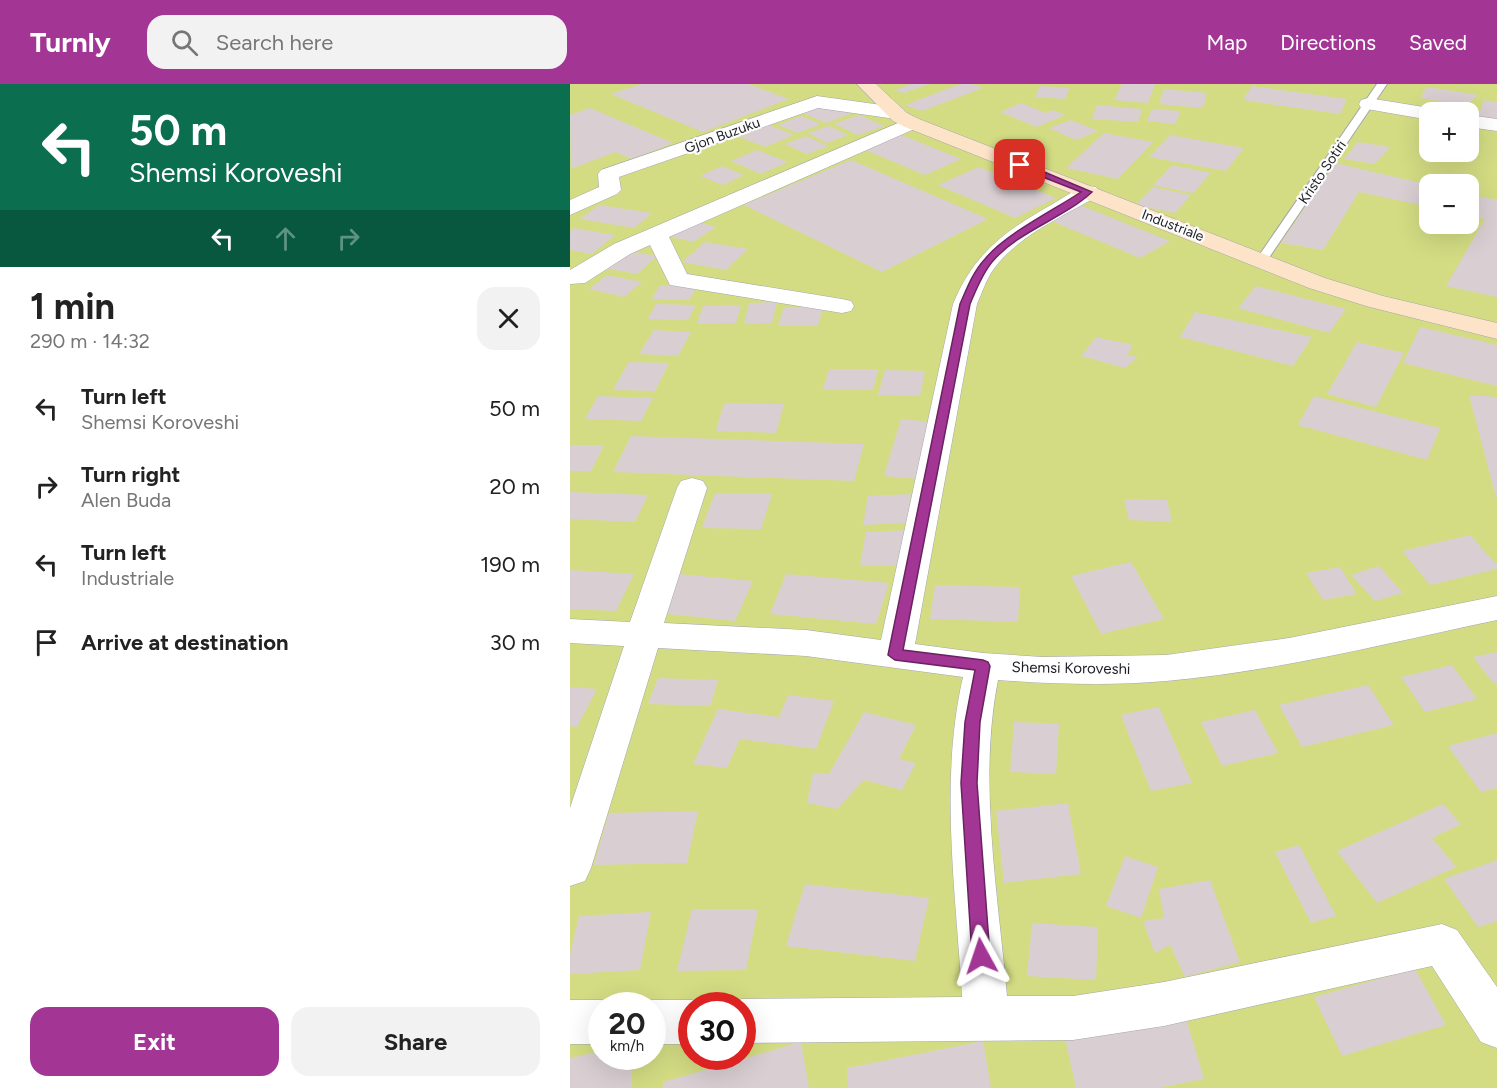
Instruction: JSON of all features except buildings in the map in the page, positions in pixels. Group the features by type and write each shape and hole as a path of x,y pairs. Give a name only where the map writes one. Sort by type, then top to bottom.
{"main road":[{"name":"Industriale","path":"866,84 904,118 1317,283 1375,301 1497,331"}],"street":[{"name":"Gjon Buzuku","path":"570,208 610,190 608,174 721,136 802,105 830,102 904,118"},
{"path":"1368,104 1419,112"},
{"path":"570,277 577,278 622,249 657,235 904,118"},
{"path":"1479,122 1497,125"},
{"path":"895,655 965,304 982,269 1004,246 1088,192"},
{"path":"657,235 678,280 842,306"},
{"path":"570,868 692,488"},
{"name":"Shemsi Koroveshi","path":"570,631 806,643 983,666 1042,670 1166,668 1289,651 1497,608"},
{"path":"983,666 972,722 969,783 986,1020"},
{"path":"756,1021 1073,1018 1164,1004 1442,944 1497,1026"},
{"path":"570,1022 588,1022"}],"lane":[{"name":"Kristo Sotiri","path":"1262,260 1382,84"}],"green space":[{"path":"570,84 1497,84 1497,1088 570,1088"}],"route":[{"path":"981,956 969,783 972,722 983,666 895,655 965,304 976,279 989,260 1004,246 1088,192 1020,165"}]}
